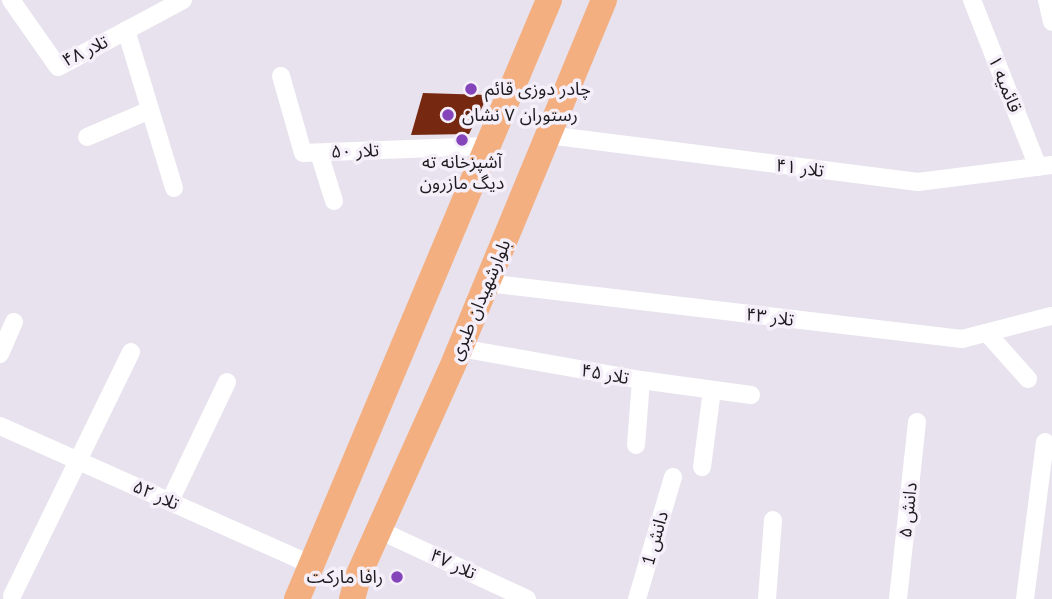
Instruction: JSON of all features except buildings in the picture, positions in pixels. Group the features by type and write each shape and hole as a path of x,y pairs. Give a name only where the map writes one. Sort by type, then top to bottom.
{"highway":[{"path":"297,598 549,0"},
{"name":"بلوارشهیدان طبری","path":"352,599 379,530 460,348 604,0"}],"street":[{"name":"تلار ۴۸","path":"11,0 58,67 183,0"},
{"name":"قائمیه ۱","path":"972,0 1045,166"},
{"path":"1047,0 1052,22"},
{"path":"126,30 174,188"},
{"name":"تلار ۵۰","path":"281,76 303,153 487,146"},
{"path":"87,137 150,110"},
{"name":"تلار ۴۱","path":"548,135 918,182 1045,166"},
{"path":"318,153 334,201"},
{"name":"تلار ۴۳","path":"487,283 897,334 962,339 1051,316"},
{"path":"0,354 14,322"},
{"path":"987,333 1028,379"},
{"name":"تلار ۴۵","path":"460,348 640,380 751,395"},
{"path":"12,596 131,352"},
{"path":"636,445 640,380"},
{"path":"170,501 227,382"},
{"path":"702,467 712,390"},
{"name":"دانش ۵","path":"898,599 917,422"},
{"name":"تلار ۵۲","path":"0,426 312,565"},
{"path":"1025,599 1045,442"},
{"name":"دانش 1","path":"637,599 673,477"},
{"path":"768,599 773,520"},
{"name":"تلار ۴۷","path":"379,530 527,599"}],"place":[{"name":"چادر دوزی قائم","path":"471,89"},
{"name":"رستوران ۷ نشان","path":"448,115"},
{"name":"آشپزخانه ته دیگ مازرون","path":"462,140"},
{"name":"رافا مارکت","path":"397,577"}]}
